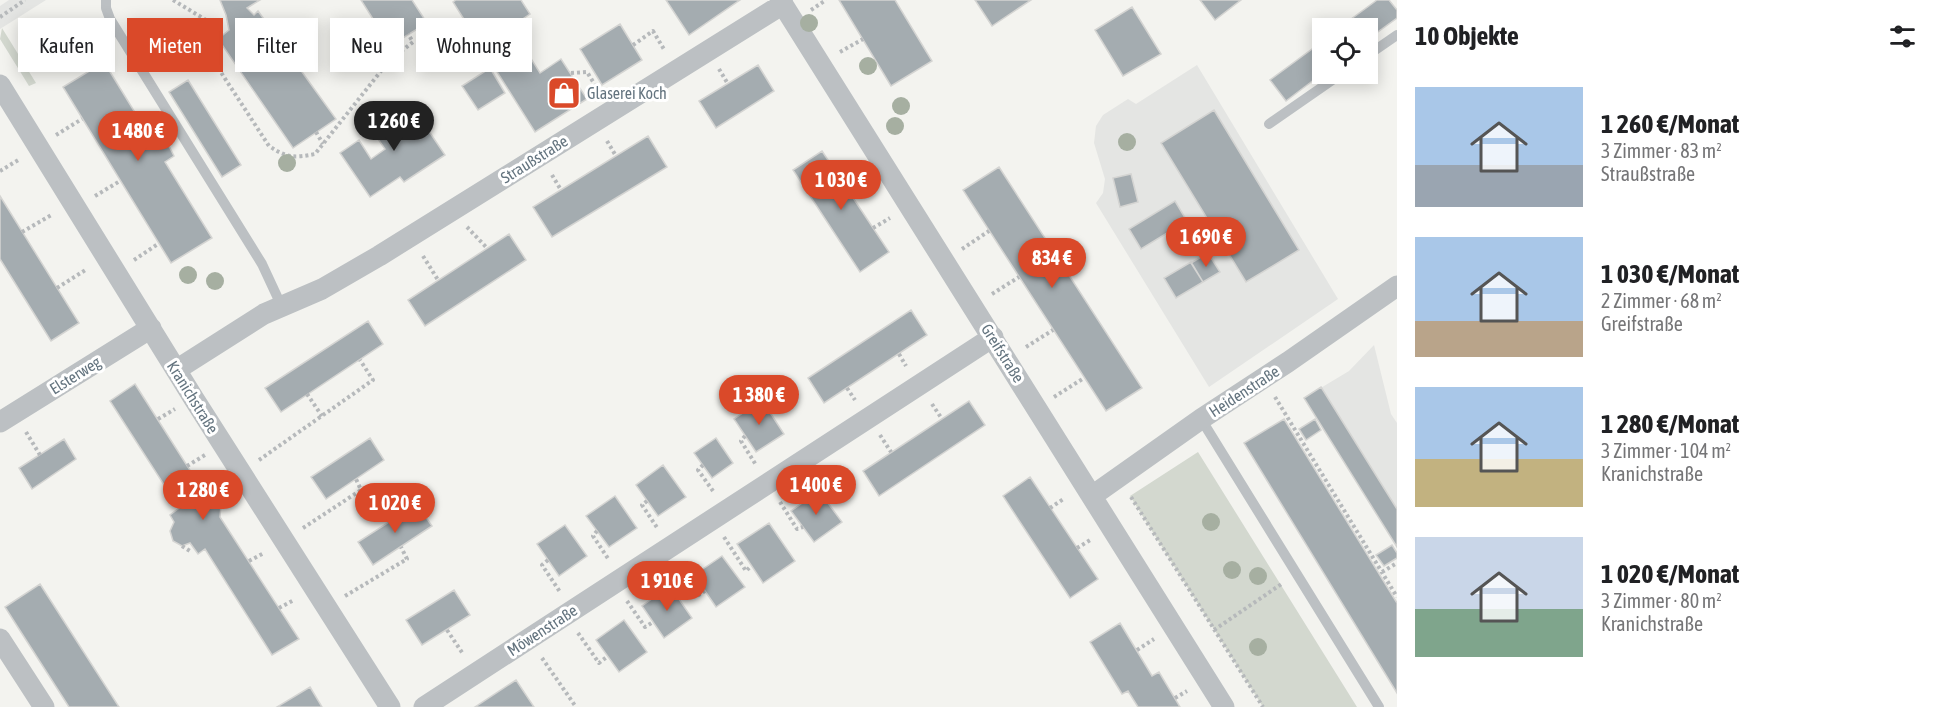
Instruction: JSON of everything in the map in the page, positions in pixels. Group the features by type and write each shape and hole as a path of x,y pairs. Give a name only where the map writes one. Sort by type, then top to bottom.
{"street":[{"name":"Straußstraße","path":"176,370 264,314 322,289 380,256 781,2"},
{"name":"Greifstraße","path":"781,2 1224,707"},
{"name":"Kranichstraße","path":"0,85 176,370 390,707"},
{"name":"Heidenstraße","path":"1092,496 1397,286"},
{"name":"Elsterweg","path":"0,422 151,328"},
{"name":"Möwenstraße","path":"424,707 993,337"},
{"path":"0,639 44,707"}],"lane":[{"path":"106,0 110,19 262,264 282,307"},
{"path":"1378,48 1397,35"},
{"path":"1269,123 1326,84"},
{"path":"1201,419 1379,707"}],"path":[{"path":"0,17 25,0"},
{"path":"173,0 206,20 210,31 209,54 269,146 279,153 294,158 315,154 389,61 413,42 408,34"},
{"path":"633,45 653,32 677,70"},
{"path":"571,73 587,72 612,111"},
{"path":"316,132 323,144"},
{"path":"22,232 73,202"},
{"path":"944,261 989,231"},
{"path":"57,288 107,257"},
{"path":"973,306 1019,278"},
{"path":"1006,359 1053,330"},
{"path":"241,473 373,380 360,360"},
{"path":"1037,407 1084,378"},
{"path":"1263,379 1397,597"},
{"path":"307,394 322,416"},
{"path":"745,436 741,441 767,483 797,529 803,527"},
{"path":"703,465 698,470 746,570 751,566"},
{"path":"1119,476 1263,707"},
{"path":"284,541 361,490 356,478"},
{"path":"647,501 642,505 697,596 705,591"},
{"path":"597,531 593,536 645,627 653,622"},
{"path":"182,546 189,551"},
{"path":"327,608 407,559 401,547"},
{"path":"548,560 542,566 599,663 608,656"},
{"path":"1382,572 1397,563"},
{"path":"1214,630 1295,574"},
{"path":"447,630 476,672"},
{"path":"528,638 576,707"}],"shaded area":[{"path":"9,0 46,0 0,29 0,6"},
{"path":"2,28 18,54 18,68 0,39"},
{"path":"1197,65 1338,299 1209,387 1096,203 1103,193 1105,179 1094,143 1096,126 1103,115 1128,99 1136,104"},
{"path":"20,72 29,72 36,83 29,86"},
{"path":"1374,345 1391,414 1397,423 1397,547 1304,398 1349,371"},
{"path":"1198,452 1357,707 1263,707 1130,496"}],"building":[{"path":"220,0 260,0 247,8 254,15 258,11 263,18 235,18 235,64 223,46 223,35 229,30"},
{"path":"361,0 412,0 424,18 416,18 416,30 404,37 404,18 372,18"},
{"path":"456,0 521,0 530,14 524,18 463,18 453,2"},
{"path":"666,0 740,0 689,35"},
{"path":"839,0 895,0 932,61 891,86"},
{"path":"975,0 1031,0 992,26"},
{"path":"1200,0 1241,0 1215,20"},
{"path":"1377,0 1389,0 1397,10 1397,18 1378,32 1378,18 1353,18"},
{"path":"1132,7 1161,54 1123,76 1095,30"},
{"path":"620,24 642,60 602,85 580,49"},
{"path":"1312,49 1312,81 1286,101 1270,80"},
{"path":"561,59 587,99 535,132 497,72 532,72 532,60 540,73"},
{"path":"758,65 774,91 716,128 699,101"},
{"path":"88,72 110,72 153,142 162,136 170,148 174,156 165,162 212,238 171,263 63,87"},
{"path":"241,72 302,72 336,119 293,148"},
{"path":"484,72 492,72 505,93 478,110 462,86"},
{"path":"188,80 241,165 222,177 169,92"},
{"path":"410,103 445,155 404,182 400,177 370,197 340,153 359,140 371,159 385,149 371,129"},
{"path":"1214,110 1299,250 1246,282 1161,143"},
{"path":"648,136 667,167 552,237 533,207"},
{"path":"822,151 889,252 860,272 793,170"},
{"path":"999,167 1142,388 1106,411 963,190"},
{"path":"1131,174 1138,202 1120,207 1113,178"},
{"path":"0,196 79,323 51,341 0,259"},
{"path":"1175,201 1187,221 1141,249 1129,229"},
{"path":"509,234 526,260 425,326 408,300"},
{"path":"1208,253 1220,272 1203,282 1191,263"},
{"path":"1191,262 1203,282 1176,298 1164,278"},
{"path":"911,310 927,335 824,403 808,378"},
{"path":"368,321 383,344 281,412 265,388"},
{"path":"135,384 207,497 221,505 220,517 299,639 272,655 205,549 198,554 190,543 182,546 173,541 170,531 174,522 170,515 179,508 110,401"},
{"path":"1321,387 1397,509 1397,547 1304,398"},
{"path":"762,400 784,434 756,452 734,419"},
{"path":"969,401 985,425 879,496 863,471"},
{"path":"1284,419 1397,603 1397,693 1244,443"},
{"path":"1315,419 1321,430 1306,440 1299,429"},
{"path":"370,438 384,460 326,499 311,477"},
{"path":"716,438 733,463 712,478 694,453"},
{"path":"64,439 76,459 32,489 19,468"},
{"path":"663,465 686,497 658,516 636,485"},
{"path":"1030,477 1098,579 1070,598 1003,496"},
{"path":"819,491 842,522 814,542 791,511"},
{"path":"615,496 637,528 609,547 586,516"},
{"path":"417,504 432,526 373,565 358,542"},
{"path":"769,523 795,561 763,583 737,544"},
{"path":"565,525 587,556 559,576 537,544"},
{"path":"1392,545 1397,558 1384,566 1376,555"},
{"path":"722,556 745,587 716,607 694,575"},
{"path":"40,584 119,707 69,707 5,607"},
{"path":"670,586 692,618 664,638 642,606"},
{"path":"454,590 470,615 422,645 406,620"},
{"path":"624,620 647,652 619,672 596,640"},
{"path":"1120,623 1152,676 1159,672 1180,707 1138,707 1128,691 1122,694 1090,642"},
{"path":"516,680 534,707 475,707"},
{"path":"310,687 322,707 277,707"}],"place":[{"name":"Glaserei Koch","path":"564,93"}]}
